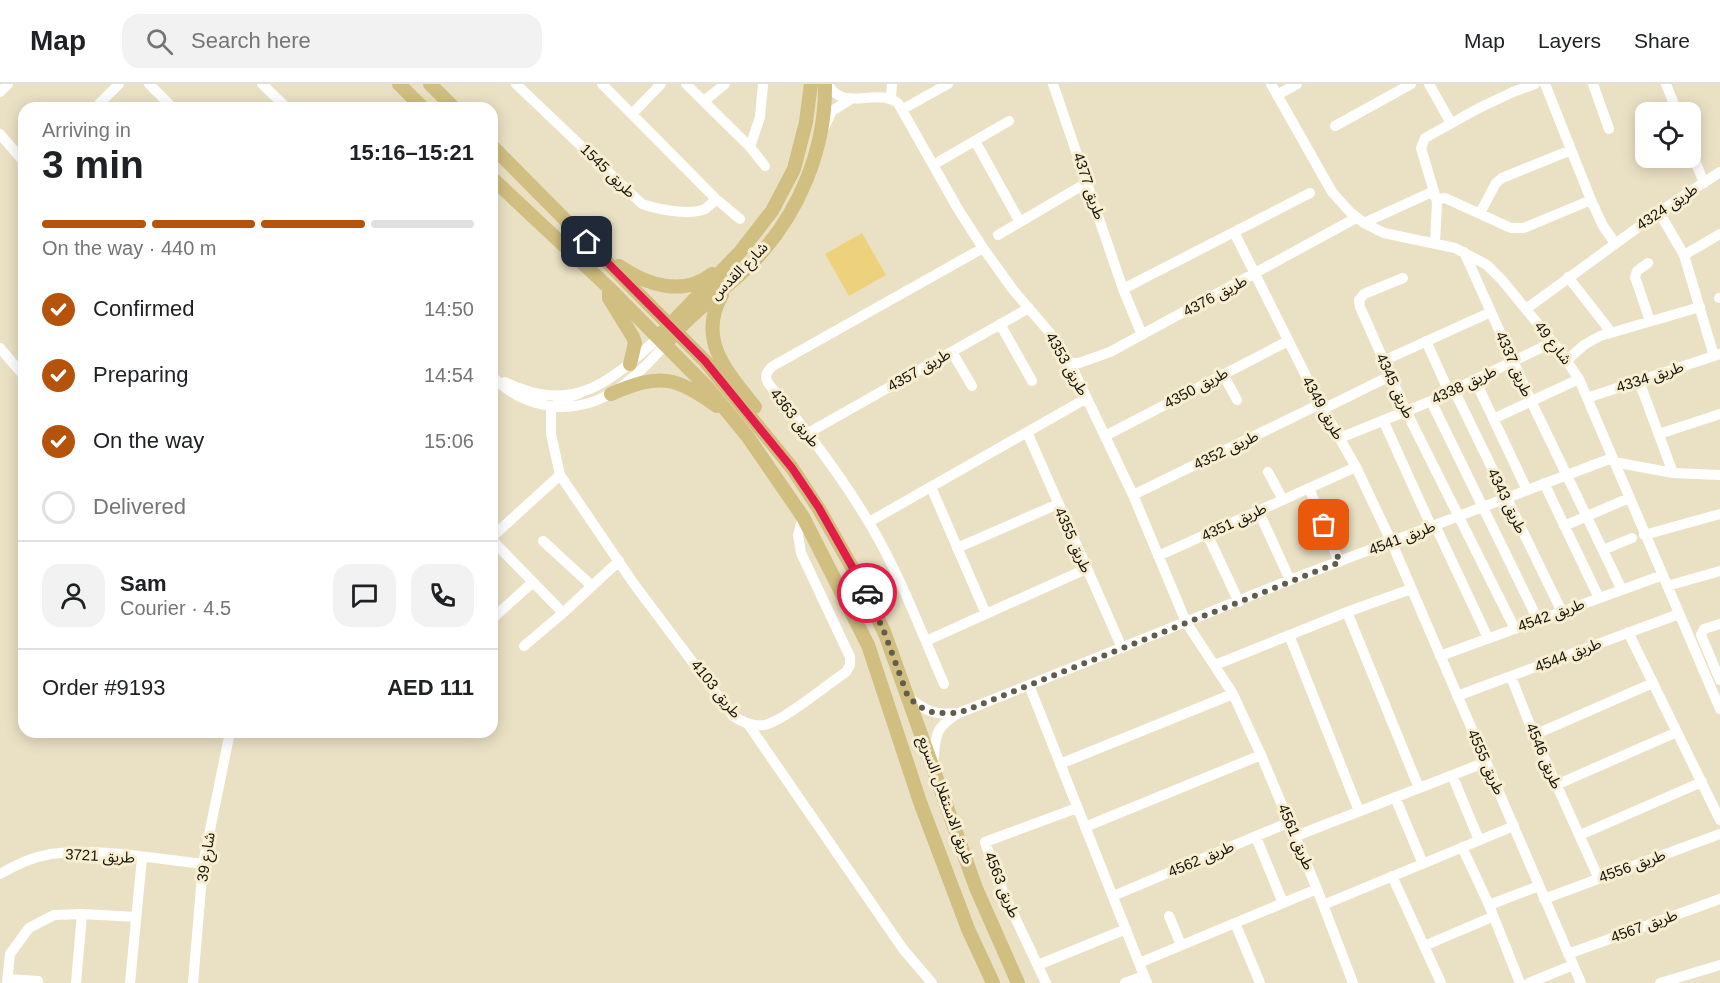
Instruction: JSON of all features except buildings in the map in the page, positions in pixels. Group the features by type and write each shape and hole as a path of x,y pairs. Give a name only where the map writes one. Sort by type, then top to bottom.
{"main road":[{"path":"399,84 417,102"},
{"path":"430,84 448,102"},
{"name":"شارع القدس","path":"662,342 740,252 772,211 794,169 806,122 811,84"},
{"name":"شارع القدس","path":"672,329 727,286 753,262 786,220 809,176 820,142 827,84"},
{"name":"طريق الاستقلال السريع","path":"498,152 720,378 792,468 819,508 866,592 885,634 976,888 1018,983"},
{"name":"طريق الاستقلال السريع","path":"498,184 608,287 709,389 734,418 803,517 868,645 924,812 968,929 993,983"},
{"path":"602,258 645,281 661,286 681,287 698,283 740,252"},
{"path":"727,286 715,309 712,325 711,333 716,351 729,372 769,424 786,451 792,468"},
{"path":"608,287 609,298 635,343 630,364"},
{"path":"611,394 644,381 664,380 698,393 734,418"}],"street":[{"path":"0,92 8,84"},
{"path":"101,102 119,84"},
{"path":"149,84 167,102"},
{"path":"262,84 281,102"},
{"name":"طريق 1545","path":"516,84 642,204 681,212 705,209 716,199"},
{"path":"602,84 716,199 740,219"},
{"path":"632,114 661,84"},
{"path":"686,84 750,147 765,166"},
{"path":"704,102 725,84"},
{"path":"750,147 760,117 763,84"},
{"path":"827,84 839,97 851,99 878,96 891,98 891,84"},
{"path":"903,109 948,84"},
{"name":"طريق 4377","path":"1053,84 1123,289 1142,335"},
{"name":"شارع 49","path":"1271,84 1332,192 1360,220 1392,236 1435,243 1464,252 1487,265 1567,360 1579,379 1644,535 1719,703"},
{"path":"1277,95 1297,84"},
{"path":"1335,126 1411,84"},
{"path":"1429,84 1451,123"},
{"path":"1435,243 1435,195 1421,148 1425,138 1511,88 1535,84"},
{"path":"1545,84 1591,200 1603,226 1615,243"},
{"path":"1593,84 1609,129"},
{"path":"1666,84 1673,102"},
{"name":"طريق 4353","path":"891,98 903,109 957,209 983,248 1014,291 1050,333 1070,363 1133,495 1186,622"},
{"path":"820,142 832,111 851,99"},
{"path":"933,165 1009,121"},
{"path":"0,134 18,155"},
{"path":"975,141 1020,222"},
{"path":"1480,213 1496,183 1502,178 1571,150"},
{"path":"1698,168 1704,183"},
{"name":"طريق 4324","path":"1526,309 1615,243 1720,172"},
{"path":"998,235 1088,182"},
{"path":"1123,289 1310,193"},
{"path":"1435,195 1510,228 1521,229 1591,200"},
{"name":"طريق 4376","path":"1070,363 1079,363 1110,352 1360,220 1435,195"},
{"name":"طريق 4334","path":"1587,398 1717,355 1684,255 1659,212"},
{"name":"طريق 4349","path":"1234,232 1321,406 1356,467 1391,541"},
{"path":"1684,255 1720,234"},
{"name":"طريق 4363","path":"944,684 907,598 869,522 833,466 768,383 766,374 770,369 983,248"},
{"name":"طريق 4337","path":"1464,252 1531,401 1622,590"},
{"path":"1648,263 1637,271 1635,277 1650,321"},
{"path":"1568,277 1611,332"},
{"name":"طريق 4345","path":"1403,278 1365,294 1359,300 1360,307 1406,411 1515,628"},
{"path":"1567,360 1591,340 1611,332 1700,307"},
{"name":"طريق 4357","path":"808,433 1029,308"},
{"path":"1383,361 1491,312"},
{"path":"1000,324 1032,381"},
{"name":"طريق 4350","path":"1105,436 1288,341"},
{"name":"طريق 4343","path":"1425,341 1562,612"},
{"path":"554,406 559,401 606,382 662,342"},
{"path":"498,380 518,397 537,404 554,406 583,404 611,394 631,379 662,342"},
{"name":"طريق 4338","path":"1340,438 1431,401 1553,342"},
{"path":"0,348 18,369"},
{"path":"952,352 972,386"},
{"path":"1223,374 1237,400"},
{"name":"طريق 4352","path":"1133,495 1390,376"},
{"path":"498,378 516,387 543,395 580,393"},
{"path":"1493,419 1579,379"},
{"path":"1475,380 1527,490"},
{"path":"1639,381 1673,473"},
{"path":"543,395 554,406"},
{"path":"869,522 1087,398"},
{"name":"طريق 4343","path":"1431,401 1538,620"},
{"name":"طريق 4103","path":"554,406 558,411 558,435 554,446 560,475 634,584 733,716 756,726 773,722 846,672 850,665 850,657 801,553 798,535 803,517"},
{"path":"1659,434 1720,414"},
{"path":"1383,420 1488,638"},
{"name":"طريق 4355","path":"1028,432 1122,648"},
{"path":"1613,460 1673,473 1720,475"},
{"name":"طريق 4541","path":"959,713 1290,580 1544,483 1613,460"},
{"name":"طريق 4351","path":"1158,556 1356,467"},
{"path":"1268,472 1283,500"},
{"path":"498,533 560,475"},
{"path":"1544,483 1599,598"},
{"path":"931,487 986,614"},
{"path":"1309,488 1340,562"},
{"path":"1564,526 1629,498"},
{"path":"957,548 1058,504"},
{"path":"1258,510 1290,580"},
{"path":"1644,535 1720,514"},
{"path":"1207,534 1239,602"},
{"path":"1603,550 1632,538"},
{"path":"543,541 592,586"},
{"name":"طريق 4555","path":"1391,541 1581,983"},
{"path":"498,545 563,613"},
{"path":"525,646 619,561"},
{"path":"926,641 1086,569"},
{"path":"1667,586 1720,571"},
{"name":"طريق 4542","path":"1440,656 1662,575"},
{"path":"498,614 533,582"},
{"path":"1215,665 1411,589"},
{"path":"1347,612 1419,788"},
{"name":"طريق 4544","path":"1457,696 1679,614"},
{"name":"طريق 4561","path":"1186,622 1233,694 1296,836 1353,983"},
{"path":"1720,624 1704,629 1701,635 1720,680"},
{"path":"1628,632 1720,820"},
{"path":"1289,635 1359,811"},
{"name":"طريق 4546","path":"1512,677 1534,735 1599,879"},
{"path":"1534,735 1653,683"},
{"path":"1029,685 1145,979 1125,983"},
{"path":"1060,764 1233,694"},
{"path":"908,697 920,707 934,713 959,713"},
{"path":"933,765 936,737 941,725 959,713"},
{"path":"748,724 903,950 932,983"},
{"path":"1556,785 1677,732"},
{"name":"شارع 39","path":"193,983 203,864 229,738"},
{"path":"1085,827 1261,755"},
{"path":"1296,836 1486,762"},
{"path":"1452,776 1479,840"},
{"path":"1580,835 1702,782"},
{"path":"1395,797 1423,864"},
{"name":"طريق 4563","path":"1046,983 1003,892 985,843 1077,808"},
{"name":"طريق 4562","path":"1113,896 1290,822"},
{"path":"1323,904 1514,826"},
{"name":"طريق 4556","path":"1544,899 1720,834"},
{"path":"1256,837 1283,903"},
{"path":"1462,847 1489,904 1492,917 1520,983"},
{"name":"طريق 3721","path":"0,874 16,864 51,854 94,853 203,864"},
{"path":"130,983 142,858"},
{"path":"1392,876 1441,983"},
{"path":"1489,904 1539,886"},
{"path":"1139,963 1317,889"},
{"name":"طريق 4567","path":"1529,983 1570,960 1720,898"},
{"path":"76,983 82,914"},
{"path":"38,981 7,981 10,954 29,928 54,915 136,917"},
{"path":"1169,916 1181,945"},
{"path":"1424,946 1492,917"},
{"path":"1235,923 1260,983"},
{"path":"1038,966 1126,929"},
{"path":"1660,983 1718,969"}],"shaded area":[{"path":"862,233 886,275 849,296 825,254"}],"way so far":[{"path":"867,593 908,697 927,711 941,714 959,713 1340,562 1324,525"}],"route":[{"path":"587,242 705,361 792,468 819,508 867,593"}]}
